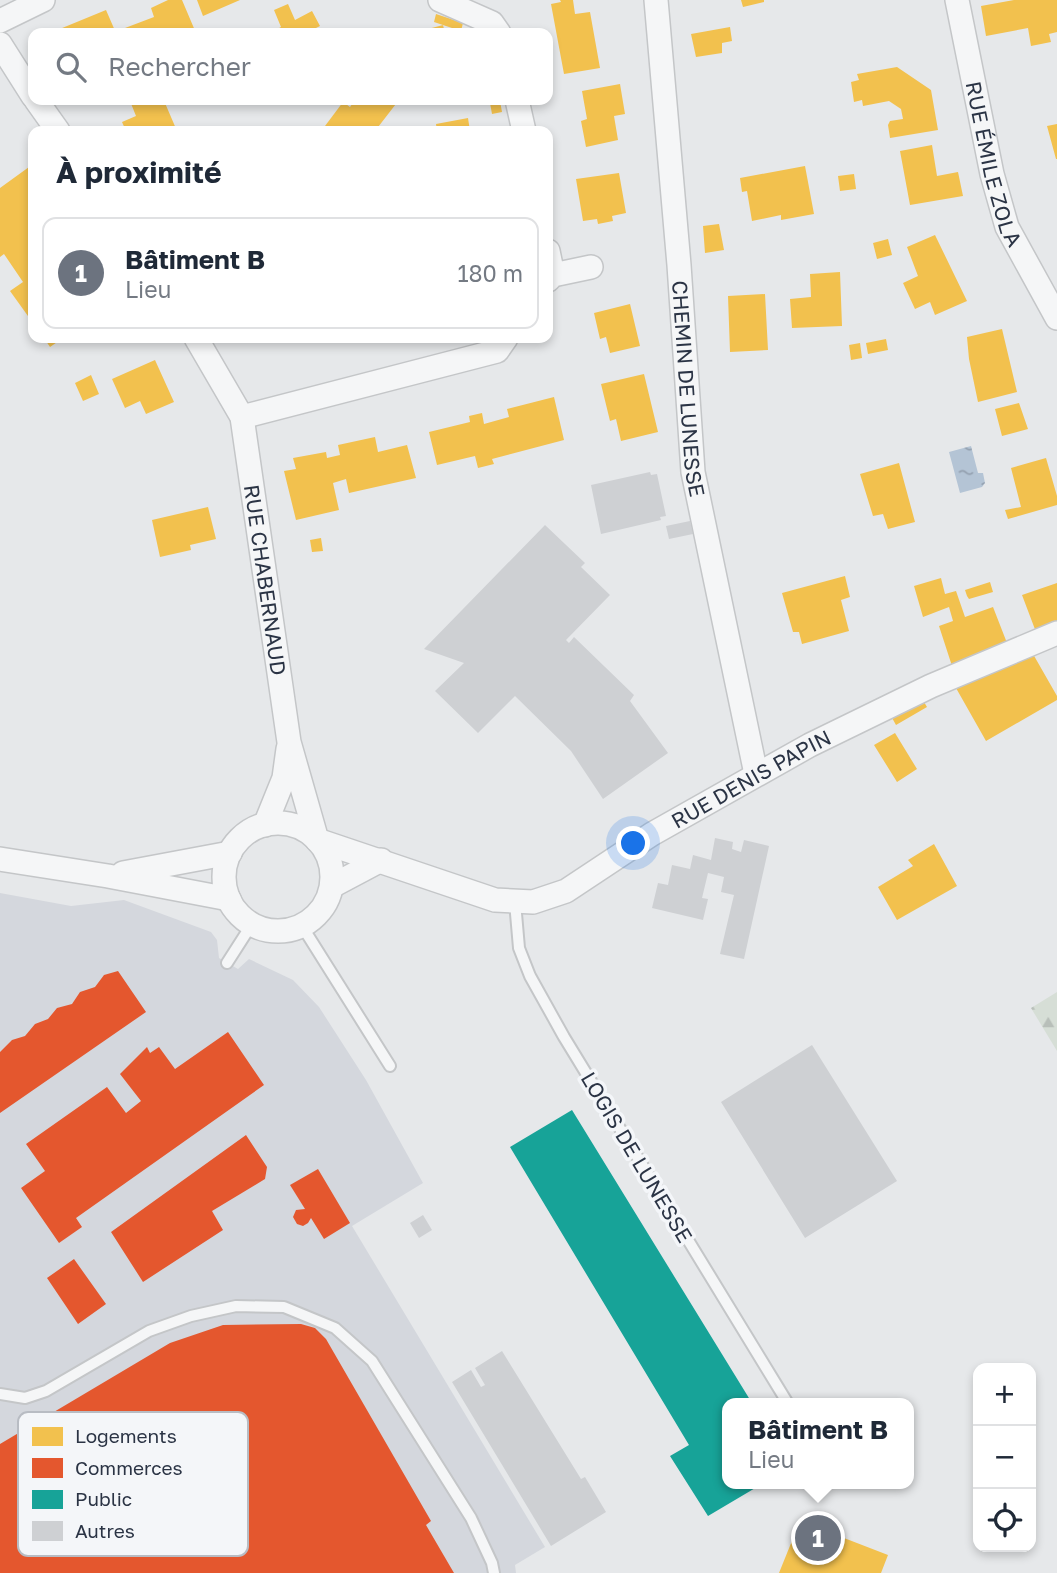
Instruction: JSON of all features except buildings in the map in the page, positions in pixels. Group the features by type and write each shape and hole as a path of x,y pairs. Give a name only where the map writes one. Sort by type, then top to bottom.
{"street":[{"path":"0,21 43,0"},
{"path":"440,0 492,23 496,28"},
{"name":"CHEMIN DE LUNESSE","path":"656,0 693,472 756,774"},
{"name":"RUE ÉMILE ZOLA","path":"957,0 992,174 1007,228 1057,318"},
{"path":"0,44 28,87"},
{"path":"40,105 55,126"},
{"path":"518,105 523,126"},
{"path":"553,277 591,267"},
{"name":"RUE CHABERNAUD","path":"199,343 242,417 289,742"},
{"path":"242,417 497,351 503,343"},
{"name":"RUE DENIS PAPIN","path":"317,840 495,900 533,902 566,891 652,834 822,738 919,692 1057,633"},
{"path":"265,825 284,778 289,742"},
{"path":"289,742 317,840"},
{"path":"280,823 295,826 317,840 327,853 332,869 332,886 316,916 302,926 285,931 268,930 252,924 238,913 229,899 225,868 230,853 239,841 251,831 280,823"},
{"path":"107,876 230,853"},
{"path":"0,859 229,899"},
{"path":"332,886 381,860"}],"lane":[{"name":"LOGIS DE LUNESSE","path":"515,902 519,948 530,976 564,1037 785,1398"},
{"path":"227,963 252,924"},
{"path":"302,926 390,1066"},
{"path":"0,1394 25,1398 46,1391 149,1331 191,1315 236,1307 284,1307 335,1328 372,1361 471,1518 494,1573"}],"shaded area":[{"path":"0,893 71,906 124,900 211,932 217,940 219,958 238,969 249,959 293,980 319,1007 366,1080 423,1183 352,1226 545,1547 515,1565 516,1573 0,1573"}],"green space":[{"path":"1057,992 1057,1051 1031,1008"}],"water":[{"path":"971,446 978,473 983,473 985,483 982,487 960,493 949,452"}],"place":[{"name":"Bâtiment B","path":"818,1538"}]}
